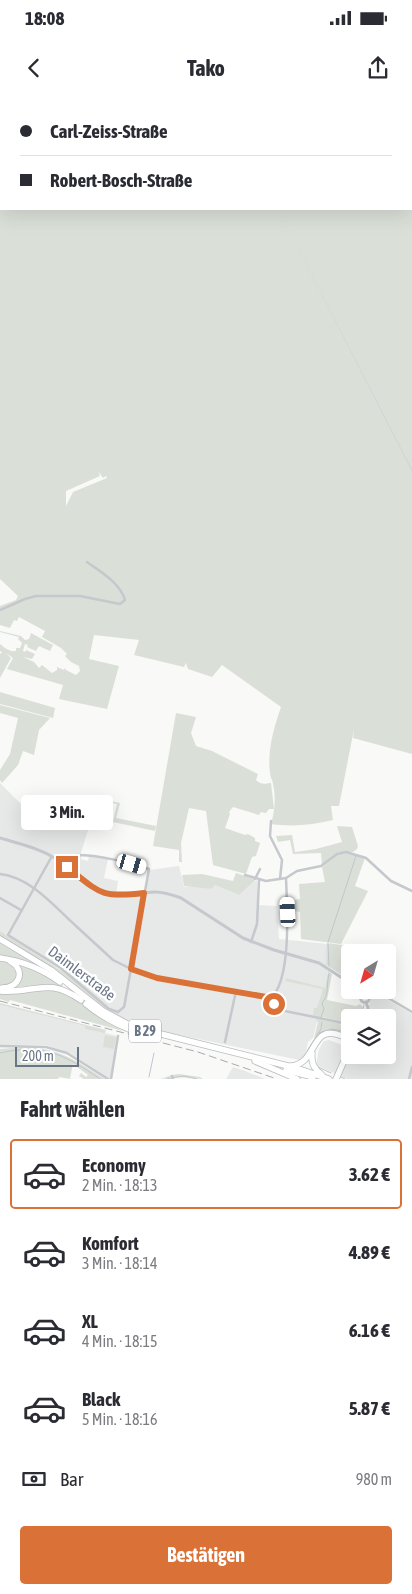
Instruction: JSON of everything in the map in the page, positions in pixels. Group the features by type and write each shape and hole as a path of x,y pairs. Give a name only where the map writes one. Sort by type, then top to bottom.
{"highway":[{"path":"0,939 56,974"},
{"path":"0,990 14,986 19,977 15,964 1,957"},
{"name":"B 29","path":"1,957 25,960 56,974 103,1011 133,1027 328,1078"},
{"name":"B 29","path":"1,957 41,970 107,1019 129,1030 319,1079"},
{"name":"B 29","path":"0,990 19,991 52,986 64,990 81,1000"},
{"path":"281,1065 297,1065 304,1062 316,1041 324,1034 341,1033"},
{"path":"312,1051 314,1066 318,1072 328,1078"},
{"path":"255,1061 297,1079"},
{"path":"336,1079 343,1064"}],"street":[{"path":"0,610 36,596 80,596 100,601 122,603 125,600 124,595 114,582 87,562"},
{"path":"271,821 270,836 282,860 280,879"},
{"path":"0,838 52,856 94,889 104,893 120,896 144,893 170,894 181,898 233,933 252,942 319,963 341,977"},
{"path":"245,875 266,881 286,878 296,871 321,866 340,853 355,853 366,858 391,882 412,891"},
{"path":"67,867 76,855 100,856 149,869 131,969"},
{"path":"0,898 21,910 52,856"},
{"path":"252,942 258,924 257,879 260,869"},
{"path":"0,874 19,880 33,888 113,960 131,969 157,978 236,990 272,998"},
{"path":"272,998 277,990 287,954 288,912 286,878"},
{"name":"Daimlerstraße","path":"21,910 8,934 61,968 109,1009 118,1012 124,1007 131,969"},
{"path":"224,1042 236,990"},
{"path":"272,998 274,1004 280,1010 341,1023"},
{"path":"361,999 366,1002 368,1009"},
{"path":"389,999 412,1012"},
{"path":"0,1046 46,1047 67,1053 109,1079 118,1036"},
{"path":"409,1079 412,1067"}],"shaded area":[{"path":"0,210 412,210 412,754 353,738 354,729 339,806 331,806 333,820 302,825 271,824 275,799 269,756 281,707 222,665 212,677 188,669 186,663 184,667 134,655 139,640 94,635 89,659 119,666 107,709 59,699 63,685 7,669 13,658 6,653 11,658 0,678 0,654 2,652 0,651 0,644 7,649 16,651 16,648 20,648 22,643 18,639 19,637 0,631 21,636 25,640 29,639 31,633 53,645 50,651 39,646 36,651 25,644 23,651 25,652 26,650 35,654 32,659 23,657 34,662 39,668 42,665 52,673 57,670 57,667 64,670 65,668 76,675 80,671 79,666 65,656 67,654 61,648 42,637 45,631 19,617 17,621 14,620 10,628 0,625 0,606 16,600 18,596 0,579","holes":["98,471 103,478 106,476 107,478 73,492 66,506 66,491 100,476"]},
{"path":"279,210 412,470 412,471"},
{"path":"0,692 55,708 53,718 0,704"},
{"path":"0,705 50,718 39,730 34,755 23,751 18,765 2,783 0,780 0,770 10,754 18,718 0,713"},
{"path":"176,713 196,717 191,733 196,746 212,751 258,774 256,780 260,783 271,783 274,809 269,809 266,813 261,812 259,815 233,807 229,812 225,828 245,835 248,834 260,843 256,856 252,857 246,874 213,865 206,811 189,808 181,843 182,862 179,862 179,850 153,846"},
{"path":"0,783 26,809 88,830 81,859 88,861 89,856 108,859 104,878 118,881 116,895 145,892 149,870 179,866 184,887 195,886 212,889 215,885 239,895 257,880 257,905 277,906 279,939 328,944 326,965 328,969 325,988 313,1038 308,1042 304,1061 131,1025 132,1022 109,1009 61,968 60,970 0,931"},
{"path":"100,799 120,803 116,818 156,826 155,831 113,822 117,804 101,801 96,811"},
{"path":"337,826 352,827 358,846 357,849 353,852 339,852 322,865 321,853 293,854 290,840 278,842 276,836 292,835 295,852 316,849 342,842"},
{"path":"345,852 365,858 355,886 368,891 341,944 301,939 300,912 295,911 295,900 300,899 299,884 325,882 322,867 337,855"},
{"path":"236,873 255,881 239,895 215,885 212,889 184,886 182,875 202,874 233,881"},
{"path":"0,931 60,970 61,968 109,1009 132,1022 131,1025 120,1020 0,937"},
{"path":"0,941 36,963 34,968 63,986 60,989 80,1001 106,1022 123,1031 10,1000 9,1002 0,999"},
{"path":"327,943 341,945 341,974 326,965"},
{"path":"328,971 332,974 327,1000 356,1006 360,1004 363,1007 362,1009 341,1009 341,1021 323,1017 323,1020 339,1023 341,1032 314,1038 318,1022 316,1021 317,1017 313,1015 314,1008 317,1008 323,989 285,981 286,978 325,988"},
{"path":"371,999 387,999 412,1014 412,1079 347,1079 316,1065 319,1049 324,1041 329,1040 341,1045 341,1064 396,1064 396,1009 368,1009"},
{"path":"0,1003 106,1030 105,1033 117,1036 85,1029 85,1026 0,1005"},
{"path":"0,1005 117,1036 110,1079 70,1053 46,1045 0,1045"},
{"path":"105,1035 116,1037 114,1049 103,1047"},
{"path":"25,1047 58,1053 76,1061 105,1079 84,1079 79,1076 81,1073 86,1077 88,1075 73,1064 71,1079 59,1077 58,1079 0,1079 0,1049"},
{"path":"233,1067 245,1071 265,1079 226,1079"},
{"path":"179,1074 203,1079 178,1077 160,1079"}],"waterway":[{"path":"328,942 356,856"},
{"path":"328,944 329,966"},
{"path":"321,1017 324,1009 322,1003 327,992 329,974"},
{"path":"363,1009 364,1005"},
{"path":"307,1051 321,1029 322,1022"},
{"path":"318,1033 332,1029 341,1031"},
{"path":"0,1053 29,1049 53,1053 76,1063 100,1079"},
{"path":"149,1077 154,1053"},
{"path":"318,1067 331,1073"},
{"path":"166,1079 184,1076 197,1079"},
{"path":"339,1076 345,1079"}],"railway":[{"path":"0,1001 198,1052 277,1079"}],"route":[{"path":"67,867 94,889 104,893 120,896 144,893 131,969 157,978 236,990 272,998 274,1004"}]}
